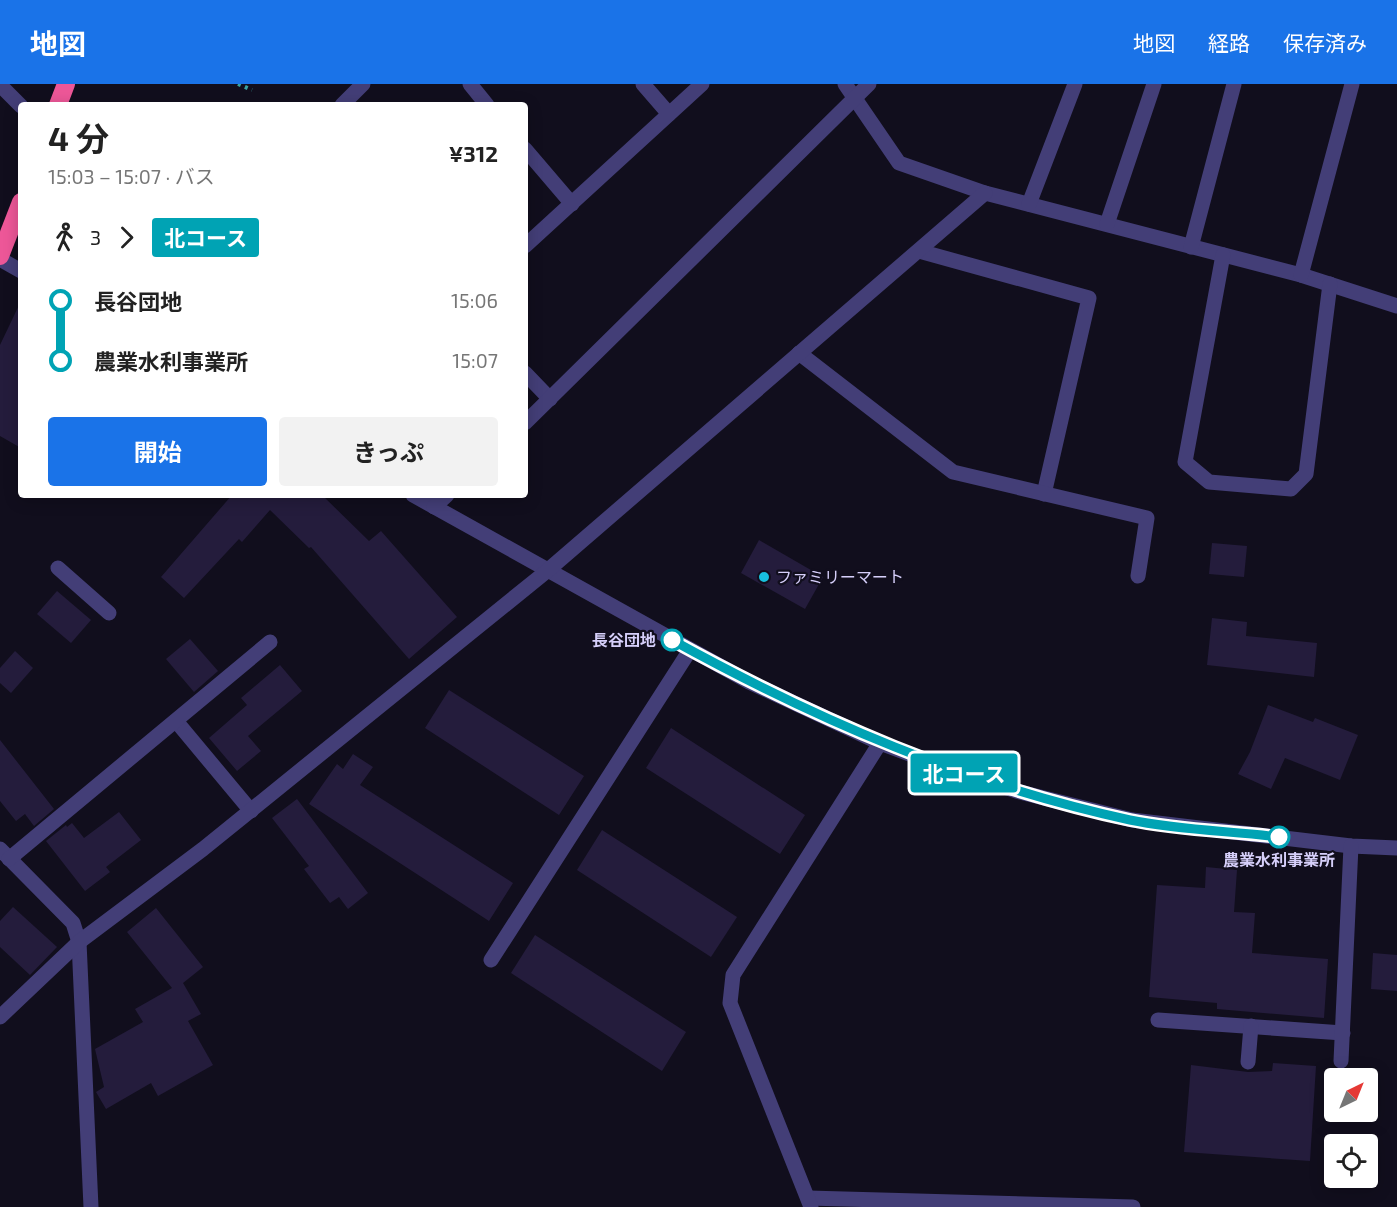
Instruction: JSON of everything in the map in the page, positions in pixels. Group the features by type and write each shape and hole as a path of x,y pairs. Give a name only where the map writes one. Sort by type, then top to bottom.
{"highway":[{"path":"59,102 66,84"},
{"path":"0,258 18,210"}],"street":[{"path":"345,102 363,84"},
{"path":"470,84 485,102"},
{"path":"643,84 669,114"},
{"path":"528,243 702,84"},
{"path":"846,84 898,164 985,193 1301,275 1397,306"},
{"path":"528,420 869,84"},
{"path":"1029,204 1075,84"},
{"path":"1107,224 1154,84"},
{"path":"1191,247 1234,84"},
{"path":"1301,275 1352,84"},
{"path":"0,85 18,103"},
{"path":"528,153 572,204"},
{"path":"0,1017 79,942 251,811 547,571 985,193"},
{"path":"919,250 1089,298 1044,494"},
{"path":"1222,255 1185,462 1209,482 1291,489 1306,474 1330,284"},
{"path":"0,258 18,269"},
{"path":"799,353 953,472 1147,518 1138,576"},
{"path":"528,376 550,399"},
{"path":"418,498 749,682 880,743 1016,791 1132,820 1351,846 1397,848"},
{"path":"434,507 444,498"},
{"path":"58,568 109,613"},
{"path":"91,1207 79,942 73,923 5,854 176,720 270,642"},
{"path":"491,960 690,650"},
{"path":"176,720 251,811"},
{"path":"880,743 733,975 730,1003 809,1202 1133,1207"},
{"path":"1341,1061 1351,846"},
{"path":"1158,1020 1343,1033"},
{"path":"1248,1062 1251,1026"}],"path":[{"path":"238,84 252,90"}],"building":[{"path":"18,307 18,446 0,436 0,345"},
{"path":"229,498 325,498 369,541 381,531 457,617 409,659 311,547 309,548 270,510 242,542 239,539 184,598 161,577"},
{"path":"759,540 823,577 805,609 741,573"},
{"path":"1212,543 1247,546 1244,577 1209,574"},
{"path":"57,591 91,620 71,643 37,614"},
{"path":"1212,618 1247,622 1246,636 1317,643 1314,677 1207,665"},
{"path":"190,639 218,671 194,692 166,659"},
{"path":"15,651 33,668 11,693 0,683 0,668"},
{"path":"280,665 302,691 248,736 261,751 237,771 209,738 247,705 241,698"},
{"path":"449,690 584,776 559,815 425,728"},
{"path":"1268,705 1313,722 1315,718 1358,735 1340,780 1285,758 1271,789 1238,774 1250,752"},
{"path":"671,728 805,815 780,854 646,768"},
{"path":"0,740 54,809 34,826 25,814 16,821 0,801"},
{"path":"353,754 373,767 360,785 513,883 489,921 309,804 337,764 343,769"},
{"path":"297,799 368,893 348,909 339,897 330,903 304,869 309,866 272,818"},
{"path":"119,812 141,840 106,867 110,872 85,891 46,841 72,823 84,838"},
{"path":"602,830 737,917 711,957 577,870"},
{"path":"1206,867 1237,870 1234,912 1255,913 1252,953 1328,959 1324,1018 1217,1009 1217,1003 1149,997 1157,885 1205,888"},
{"path":"13,907 57,947 30,975 0,947 0,921"},
{"path":"156,908 203,967 183,983 201,1014 188,1021 213,1065 158,1096 151,1083 106,1109 96,1092 104,1087 95,1049 143,1022 135,1009 172,988 127,932"},
{"path":"535,935 686,1032 662,1071 511,973"},
{"path":"1373,953 1397,955 1397,991 1371,989"},
{"path":"1273,1063 1316,1066 1310,1161 1184,1152 1191,1065 1248,1072 1272,1071"}],"bus line":[{"name":"北コース","path":"672,640 749,682 880,743 1016,791 1132,820 1279,837"}],"place":[{"name":"ファミリーマート","path":"764,577"},
{"name":"長谷団地","path":"672,640"},
{"name":"農業水利事業所","path":"1279,837"}]}
